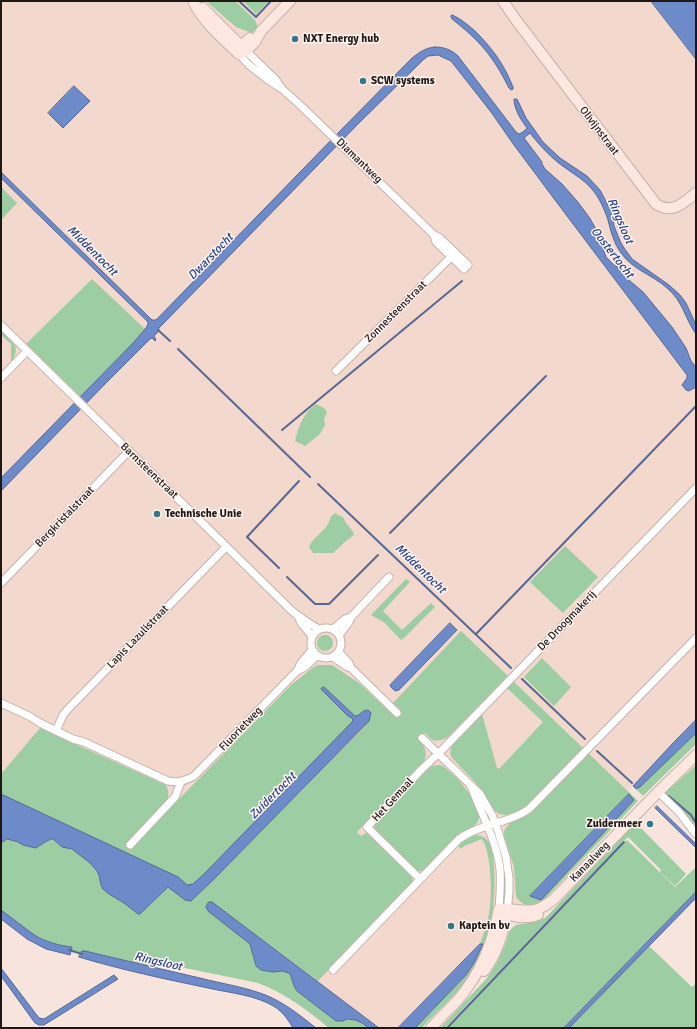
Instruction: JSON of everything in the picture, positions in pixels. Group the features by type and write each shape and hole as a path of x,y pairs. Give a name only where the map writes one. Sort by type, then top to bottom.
{"street":[{"name":"Diamantweg","path":"193,1 209,24 242,50 250,65 282,89 332,135 434,235 440,238 453,255"},
{"path":"242,50 253,34 261,31 290,1"},
{"name":"Olivijnstraat","path":"497,1 516,20"},
{"name":"Olivijnstraat","path":"503,1 656,204 664,208 672,209 684,203 696,193"},
{"name":"Zonnesteenstraat","path":"336,371 453,255"},
{"name":"Barnsteenstraat","path":"1,326 226,547 298,616 318,630"},
{"path":"1,378 27,351"},
{"name":"Bergkristalstraat","path":"1,583 129,451"},
{"name":"De Droogmakerij","path":"439,754 696,488"},
{"name":"Lapis Lazulistraat","path":"57,729 63,715 68,709 226,547"},
{"path":"333,629 351,616 389,577"},
{"name":"Barnsteenstraat","path":"298,616 301,623 312,636"},
{"path":"339,635 349,622 351,616"},
{"path":"325,627 333,629 339,635 341,641 340,648 336,654 330,658 317,656 310,645 312,636 318,630 325,627"},
{"path":"333,970 459,839 467,834 495,823 518,816 529,809 696,638"},
{"name":"Fluorietweg","path":"181,782 194,776 297,671 301,663 312,650"},
{"path":"336,654 346,666 351,668 397,713"},
{"name":"Fluorietweg","path":"297,671 305,667 317,656"},
{"path":"1,703 29,716 40,723 57,729 73,739 84,742 168,781 181,782 175,797 130,845"},
{"path":"422,738 480,794 485,801 495,823 504,849 509,878 505,911 484,959 469,984 457,1000 431,1028"},
{"name":"Het Gemaal","path":"420,879 367,827 421,770 439,754"},
{"name":"Kanaalweg","path":"505,911 524,911 542,908 555,898 696,755"},
{"path":"471,786 488,826 498,859 505,911"},
{"path":"658,792 678,811 696,834"}],"shaded area":[{"path":"1,1 696,1 696,720 530,896 483,944 480,944 398,1028 379,1028 1,801"}],"green space":[{"path":"206,1 235,1 255,20 258,28 252,33 236,27"},
{"path":"243,1 269,1 256,14"},
{"path":"1,187 17,203 1,220"},
{"path":"92,279 145,329 81,397 26,344"},
{"path":"1,330 12,340 16,347 15,356 12,361 11,344 1,335"},
{"path":"316,404 324,408 327,412 324,419 325,425 320,434 305,446 295,441 302,420"},
{"path":"335,513 344,518 354,535 333,553 313,553 309,547 315,538 326,527 331,517"},
{"path":"565,546 598,577 563,613 530,582"},
{"path":"406,579 410,582 383,611 402,630 431,603 435,607 401,640 385,623 371,615"},
{"path":"461,631 508,676 449,736 435,741 425,733 419,740 425,750 426,755 424,762 357,832 361,836 366,833 368,834 412,877 413,882 318,981 212,902 208,911 250,944 256,966 261,970 273,972 282,971 289,973 297,991 336,1021 351,1019 369,1028 329,1028 304,1008 287,997 258,983 149,960 147,966 85,951 82,951 81,954 71,951 72,947 53,943 36,936 1,910 1,843 7,839 36,848 53,839 60,845 77,852 90,863 99,875 101,885 138,914 140,914 168,887 185,900 191,901 365,726 369,721 371,713 368,710 355,716 324,687 322,689 354,721 198,880 189,885 178,877 1,794 1,774 40,728 166,785 168,790 167,802 126,844 131,848 292,684 314,667 318,665 332,665 359,683 393,715 400,709 393,703"},
{"path":"322,635 328,635 333,640 331,649 328,651 322,651 317,646 317,640"},
{"path":"542,658 571,687 554,706 524,677"},
{"path":"513,681 583,748 524,808 506,815 499,814 494,810 476,783 451,757 450,752 455,741 482,714 497,768 499,769 543,722 507,688"},
{"path":"696,733 696,744 643,796 636,789 640,787"},
{"path":"588,753 638,801 546,898 538,903 530,905 522,903 516,896 514,867 504,832 510,823 530,813","holes":["629,794 634,800 541,900 530,896"]},
{"path":"696,765 696,830 664,794"},
{"path":"432,766 443,766 459,780 474,800 480,816 472,828 460,833 426,868 417,872 375,832 374,828 376,822 427,769"},
{"path":"637,821 642,825 640,827 686,874 675,886 628,837 445,1028 440,1028 487,978 496,964 512,928 516,925 535,922 545,918"},
{"path":"477,835 487,839 490,843 493,857 493,912 486,940 481,954 466,981 422,1028 415,1028 466,975 474,963 483,944 480,944 489,914 491,896 490,870 487,850 482,839 464,846 461,849 457,845 468,837"},
{"path":"627,840 675,887 696,867 696,892 564,1028 448,1028"},
{"path":"649,946 692,987 696,983 696,1028 569,1028"}],"water":[{"path":"651,1 696,1 696,59"},
{"path":"452,15 470,26 487,44 502,64 513,89 511,90 509,88 485,50 452,19"},
{"path":"435,47 448,49 458,56 519,134 527,128 515,107 514,99 517,99 526,118 543,142 560,158 587,176 600,190 612,213 614,226 624,248 632,259 669,285 680,295 686,303 696,325 696,334 680,304 672,293 661,283 631,264 621,253 616,245 603,207 591,188 552,157 530,133 524,138 542,162 545,169 562,184 589,217 596,229 606,257 643,292 672,327 686,348 691,361 696,367 696,387 689,391 682,385 687,378 687,375 514,145 491,112 451,61 438,55 428,56 358,124 159,328 158,332 154,336 156,340 155,341 152,338 150,339 1,491 1,478 134,342 146,328 148,322 1,178 1,172 152,320 156,320 412,58 425,49"},
{"path":"74,86 90,101 63,128 48,113"},
{"path":"450,623 457,630 399,690 395,691 390,686 391,684"},
{"path":"324,687 355,716 368,710 371,713 369,721 191,901 185,900 168,887 140,914 138,914 103,889 99,875 90,863 72,849 62,847 53,839 36,848 7,839 1,843 1,794 178,877 187,885 193,884 353,721 352,718 348,716 321,689"},
{"path":"696,720 696,733 640,787 636,789 633,786"},
{"path":"629,794 634,800 541,900 530,896"},
{"path":"657,806 696,844 696,848 655,808"},
{"path":"696,892 696,898 569,1028 564,1028"},
{"path":"209,902 212,902 379,1028 369,1028 355,1020 347,1019 343,1021 336,1021 297,991 289,973 282,971 273,972 261,970 256,966 250,944 208,911 206,907"},
{"path":"1,910 40,938 63,946 72,947 70,955 46,949 27,939 1,919"},
{"path":"480,944 483,944 474,963 466,975 415,1028 398,1028"},
{"path":"82,951 251,990 275,999 287,1006 316,1028 293,1028 286,1017 278,1009 260,1000 95,962 79,957"},
{"path":"1,968 39,1018 44,1019 114,975 118,979 44,1025 39,1025 35,1023 1,976"}],"waterway":[{"path":"239,1 256,17 271,1"},
{"path":"282,430 462,281"},
{"name":"Middentocht","path":"158,330 170,341"},
{"name":"Middentocht","path":"178,349 310,477"},
{"path":"390,533 546,376"},
{"path":"476,634 696,406"},
{"path":"279,568 247,537 299,481"},
{"name":"Middentocht","path":"318,484 511,668"},
{"path":"287,577 315,604 329,604 378,555"},
{"name":"Middentocht","path":"522,679 585,739"},
{"name":"Middentocht","path":"597,751 632,783"},
{"path":"669,796 691,815 696,823"},
{"path":"447,1028 624,842"},
{"name":"Ringsloot","path":"69,950 82,954"}],"place":[{"name":"NXT Energy hub","path":"295,39"},
{"name":"SCW systems","path":"363,81"},
{"name":"Technische Unie","path":"157,514"},
{"name":"Zuidermeer","path":"650,824"},
{"name":"Kaptein bv","path":"451,926"}],"water label":[{"name":"Oostertocht","path":"612,253"},
{"name":"Dwarstocht","path":"211,257"},
{"name":"Zuidertocht","path":"273,796"}]}
